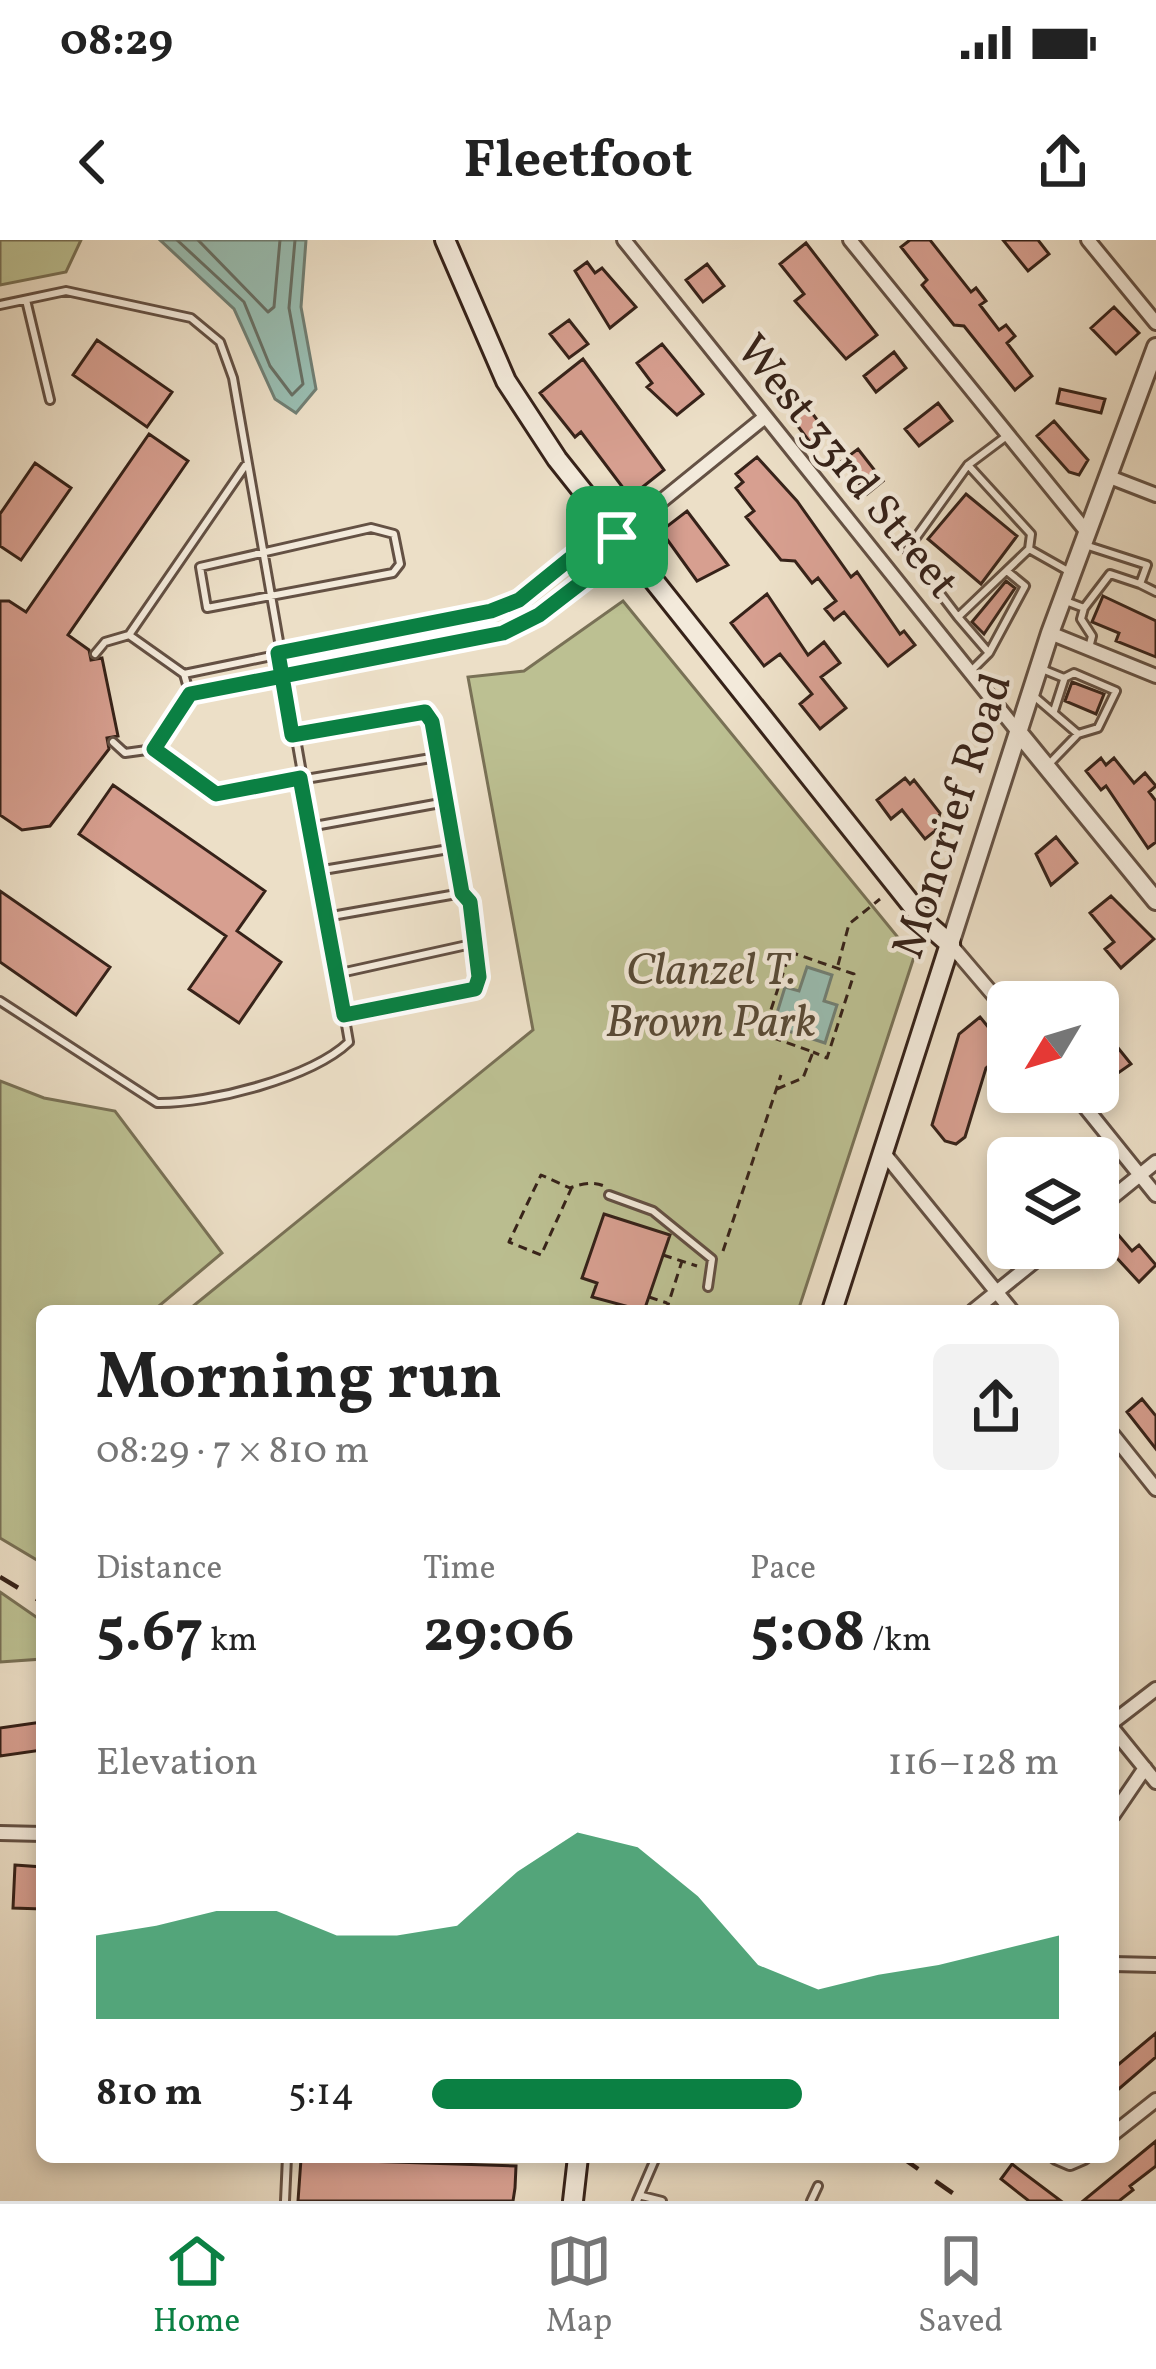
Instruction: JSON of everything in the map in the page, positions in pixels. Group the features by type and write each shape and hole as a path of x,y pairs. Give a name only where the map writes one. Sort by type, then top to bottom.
{"main road":[{"path":"445,240 506,381 617,538 927,925 950,944"},
{"name":"Moncrief Road","path":"834,1305 950,944"},
{"path":"573,2201 577,2163"}],"street":[{"name":"West 33rd Street","path":"624,240 1156,901"},
{"path":"850,240 1008,435 1084,538"},
{"path":"1088,240 1156,323"},
{"name":"Moncrief Road","path":"950,944 1049,633 1156,347"},
{"path":"617,538 765,417"},
{"path":"1107,476 1156,495"},
{"path":"1049,633 1156,676"},
{"path":"950,944 987,987"},
{"path":"1089,1113 1156,1196"},
{"path":"883,1152 1007,1305"},
{"path":"1119,1192 1156,1162"},
{"path":"981,1305 1025,1269"},
{"path":"1119,1443 1156,1489"},
{"path":"1119,1720 1156,1689"},
{"path":"1119,1733 1156,1782"},
{"path":"1119,1806 1144,1768"},
{"path":"0,1834 36,1834"},
{"path":"1119,1964 1156,1965"},
{"path":"1119,2129 1156,2100"}],"lane":[{"path":"0,305 66,291 191,318 220,342 233,378 281,677 349,1042 321,1066 184,1104 157,1103 0,1000"},
{"path":"26,300 50,400"},
{"path":"989,653 907,550 968,465 1008,435"},
{"path":"129,635 247,463"},
{"path":"958,617 993,591 1029,549 1030,534 968,465"},
{"path":"184,556 200,567 382,528 394,535 400,564 383,577 207,608 200,567"},
{"path":"184,674 491,611 519,600 617,538"},
{"path":"154,749 190,694 503,633 539,615 617,538"},
{"path":"1084,538 1147,565 1140,584"},
{"path":"1029,549 1072,572"},
{"path":"969,672 989,653 1025,586 1008,572"},
{"path":"1089,648 1092,636 1081,619 1084,608 1089,595 1110,574 1156,592"},
{"path":"1062,599 1084,608"},
{"path":"974,603 982,610"},
{"path":"994,622 1002,629"},
{"path":"95,654 117,636 129,635 184,674 190,694"},
{"path":"1039,668 1064,678"},
{"path":"1046,766 1078,734 1098,728 1116,691 1074,673 1064,678 1054,711"},
{"path":"1030,694 1078,734"},
{"path":"292,735 425,712 432,722 462,893 470,902 479,977 475,989 344,1015"},
{"path":"113,742 125,753 154,749 216,794 437,757"},
{"path":"309,827 446,802"},
{"path":"317,871 455,848"},
{"path":"326,917 462,893"},
{"path":"336,974 476,944"},
{"path":"610,1195 671,1222 712,1259 708,1287"},
{"path":"286,2201 287,2163"},
{"path":"654,2163 640,2199 662,2201"},
{"path":"811,2201 818,2186"}],"path":[{"path":"838,968 849,924 880,899"},
{"path":"790,952 854,974 827,1058 812,1052 763,1034 790,952"},
{"path":"777,1089 802,1078 812,1052"},
{"path":"712,1259 726,1249 781,1075"},
{"path":"572,1187 541,1255 509,1242 516,1217 524,1213 541,1174 572,1187 600,1184 610,1195"},
{"path":"663,1255 710,1270"},
{"path":"649,1297 669,1304 682,1261"}],"green space":[{"path":"0,240 81,240 66,272 0,285"},
{"name":"Clanzel T. Brown Park","path":"623,601 914,957 800,1305 194,1305 533,1030 468,677 524,671"},
{"path":"0,1081 44,1098 115,1111 222,1253 160,1305 36,1305 36,1559 0,1538"},
{"path":"0,1592 36,1617 36,1659 0,1662"}],"water":[{"path":"160,240 306,240 301,307 316,389 296,413 275,399 234,309"},
{"path":"807,967 832,975 824,1001 837,1005 825,1043 773,1026 785,987 799,991"}],"building":[{"path":"910,240 930,240 971,292 976,288 986,301 980,305 999,330 1006,325 1015,336 1007,343 1032,376 1015,390 964,326 954,325 922,285 927,280 901,247"},
{"path":"1003,240 1038,240 1049,254 1028,271"},
{"path":"806,243 877,335 846,359 795,301 804,294 780,264"},
{"path":"587,262 595,273 602,268 636,307 610,328 575,271"},
{"path":"707,264 724,286 703,302 686,280"},
{"path":"1114,307 1139,333 1116,354 1091,328"},
{"path":"569,320 588,344 569,358 550,334"},
{"path":"97,340 172,392 147,427 73,375"},
{"path":"662,344 703,394 677,415 647,387 652,383 637,363"},
{"path":"894,352 906,368 876,392 864,376"},
{"path":"583,359 664,470 630,497 581,432 575,437 540,393"},
{"path":"1060,389 1105,399 1101,413 1057,403"},
{"path":"938,403 952,421 919,446 905,429"},
{"path":"806,405 827,433 812,445 791,417"},
{"path":"1054,421 1088,460 1079,475 1069,472 1037,436"},
{"path":"149,434 188,461 68,635 89,650 91,660 102,658 118,736 107,738 109,749 50,826 22,830 0,815 0,601 26,612"},
{"path":"858,449 883,481 867,494 842,461"},
{"path":"757,457 797,501 851,577 857,572 900,634 904,631 915,645 888,666 844,612 834,620 825,609 836,601 818,578 812,583 795,561 781,560 746,517 754,511 736,488 743,482 736,474"},
{"path":"35,463 71,488 21,560 0,546 0,514"},
{"path":"966,494 1017,536 981,584 928,539"},
{"path":"687,511 728,565 697,581 661,531"},
{"path":"1006,581 1015,588 984,634 972,622"},
{"path":"767,594 808,655 824,642 840,663 821,677 846,708 820,729 800,704 812,694 780,654 764,666 731,623"},
{"path":"1103,596 1156,621 1156,657 1116,641 1119,633 1092,622"},
{"path":"1072,682 1104,694 1096,714 1065,701"},
{"path":"1101,758 1106,765 1114,758 1134,783 1145,773 1156,786 1149,792 1156,801 1156,842 1148,848 1106,786 1101,790 1086,771"},
{"path":"905,778 910,784 914,780 940,813 935,831 925,839 902,810 891,819 877,800"},
{"path":"113,785 265,891 237,931 281,962 239,1023 189,989 226,936 79,834"},
{"path":"1056,837 1077,863 1051,885 1036,854"},
{"path":"0,891 110,967 76,1015 0,962"},
{"path":"1111,896 1154,939 1121,968 1105,949 1114,942 1090,913"},
{"path":"980,1017 987,1026 987,1067 965,1137 956,1144 945,1141 932,1125 959,1034"},
{"path":"1119,1049 1131,1064 1119,1072"},
{"path":"604,1214 670,1235 646,1305 592,1297 597,1283 582,1278"},
{"path":"1119,1236 1132,1251 1139,1245 1156,1265 1139,1282 1119,1260"},
{"path":"1142,1399 1156,1416 1156,1449 1127,1412"},
{"path":"36,1723 36,1751 0,1756 0,1728"},
{"path":"15,1865 36,1867 36,1909 13,1908"},
{"path":"1156,2033 1156,2057 1119,2089 1119,2064"},
{"path":"1156,2141 1156,2166 1130,2186 1133,2190 1119,2201 1083,2201"},
{"path":"301,2163 516,2166 513,2201 298,2201"},
{"path":"1012,2164 1061,2201 1029,2201 1001,2179"}],"railway":[{"path":"0,1577 36,1598"},
{"path":"910,2163 964,2201"}],"route":[{"path":"617,537 609,527 519,600 491,611 278,653 281,677 292,735 425,712 432,722 462,893 470,902 479,977 475,989 344,1015 300,778 216,794 154,749 190,694 281,677 468,644 503,633 539,615 626,548 617,537"}]}
